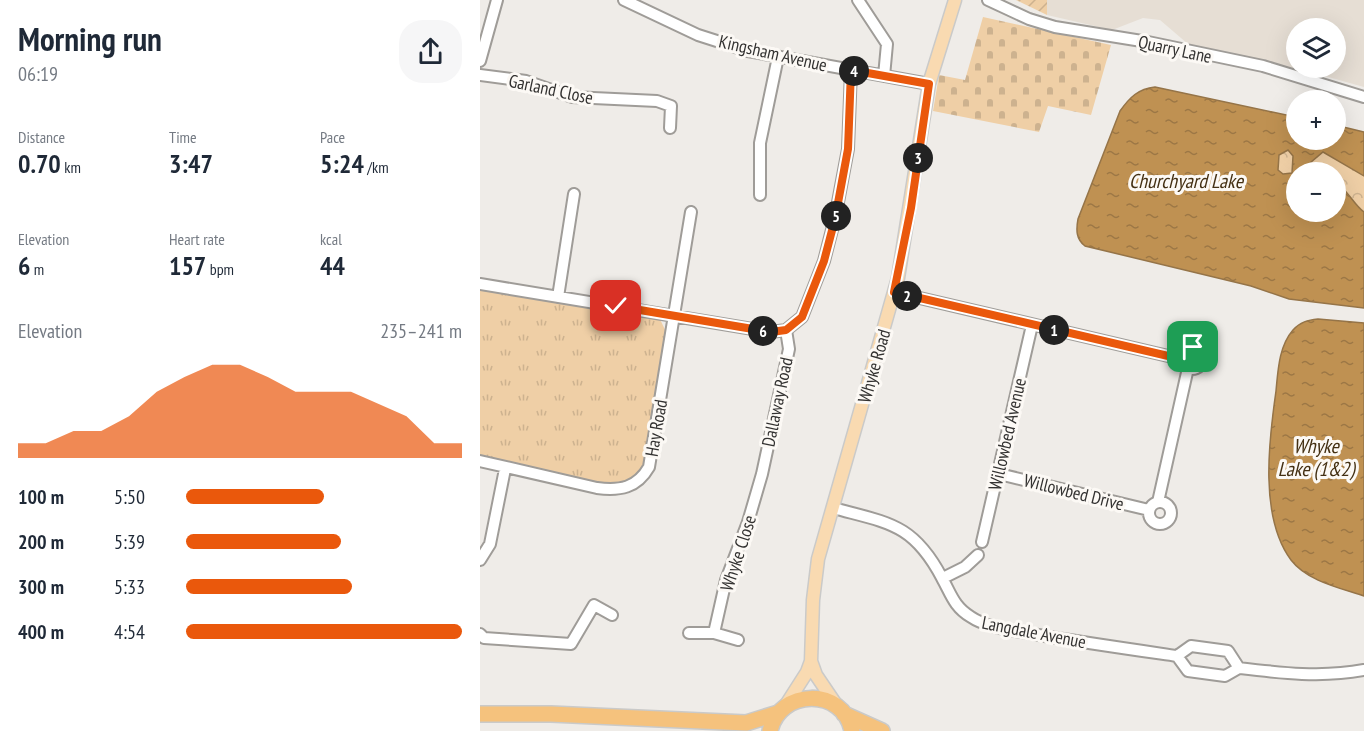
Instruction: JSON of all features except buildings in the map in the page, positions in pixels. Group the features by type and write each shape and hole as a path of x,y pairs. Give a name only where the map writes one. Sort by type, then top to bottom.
{"highway":[{"path":"480,714 569,714 746,723 781,710 804,698 826,700 840,710 882,731"},
{"path":"770,731 781,710"},
{"path":"840,710 852,731"}],"main road":[{"name":"Whyke Road","path":"781,710 807,672 811,661 813,600 818,559 894,292 911,208 929,84 955,0"},
{"name":"Whyke Road","path":"811,661 816,675 840,710"}],"street":[{"path":"480,61 497,0"},
{"name":"Kingsham Avenue","path":"624,0 698,35 778,57 929,84"},
{"path":"858,0 887,44 884,76"},
{"name":"Quarry Lane","path":"988,0 1029,19 1055,27 1148,42 1263,66 1364,97"},
{"path":"760,195 760,143 778,57"},
{"path":"480,284 771,332 786,330 802,317 824,261 835,219 848,149 851,70"},
{"name":"Garland Close","path":"480,75 526,81 572,97 657,100 671,106 670,128"},
{"path":"558,297 574,194"},
{"path":"675,316 691,212"},
{"path":"894,292 1185,364 1158,502"},
{"name":"Hay Road","path":"480,462 505,469 616,490 632,486 643,478 649,467 675,316"},
{"name":"Willowbed Avenue","path":"982,542 1032,325"},
{"name":"Dallaway Road","path":"762,474 789,349 786,330"},
{"path":"480,560 490,544 505,469"},
{"name":"Whyke Close","path":"714,633 726,580 748,522 762,474"},
{"name":"Willowbed Drive","path":"999,474 1149,510"},
{"name":"Willowbed Drive","path":"1158,502 1165,503 1171,510 1167,522 1159,524 1152,521 1149,510 1158,502"},
{"name":"Langdale Avenue","path":"833,508 892,524 909,533 923,547 943,578 955,606 973,619 1021,632 1177,656 1191,646 1228,651 1239,668"},
{"path":"943,578 965,567 978,555"},
{"path":"480,634 484,638 571,644 590,602 612,615"},
{"path":"689,633 714,633 738,640"},
{"name":"Langdale Avenue","path":"1177,656 1188,671 1225,676 1239,668 1291,674 1340,675 1364,670"}],"shaded area":[{"path":"1047,0 1364,0 1364,87 1332,78 1346,78 1346,18 1286,18 1286,67 1188,44 1160,20 1143,18 1112,30 1047,15"}],"green space":[{"path":"1016,0 1047,0 1047,15"},
{"path":"983,17 1111,45 1091,115 1048,106 1039,132 933,111 939,75 965,80"},
{"path":"1289,150 1293,156 1293,162 1286,162 1286,174 1278,170 1279,155"},
{"path":"1323,152 1340,162 1310,162"},
{"path":"1346,165 1364,176 1364,212 1346,192"},
{"path":"480,288 659,317 667,334 645,462 641,472 633,480 610,486 543,474 480,456"}],"water":[{"name":"Churchyard Lake","path":"1155,87 1286,115 1286,150 1288,150 1279,155 1278,170 1286,174 1286,222 1346,222 1346,192 1364,212 1364,308 1289,299 1251,286 1085,246 1077,234 1078,219 1120,111 1135,94"},
{"name":"Churchyard Lake","path":"1346,128 1364,132 1364,176 1346,165 1346,162 1340,162 1323,152 1311,162 1293,162 1293,156 1288,150 1346,150"},
{"name":"Whyke Lake (1&2)","path":"1318,319 1364,323 1364,596 1315,579 1291,560 1281,542 1270,501 1269,455 1282,351 1288,336 1296,327 1304,322"}],"route":[{"path":"616,306 771,332 786,330 795,325 802,317 824,261 835,219 848,149 851,70 929,84 911,208 894,292 920,300 1181,359 1186,349 1193,347"}]}
